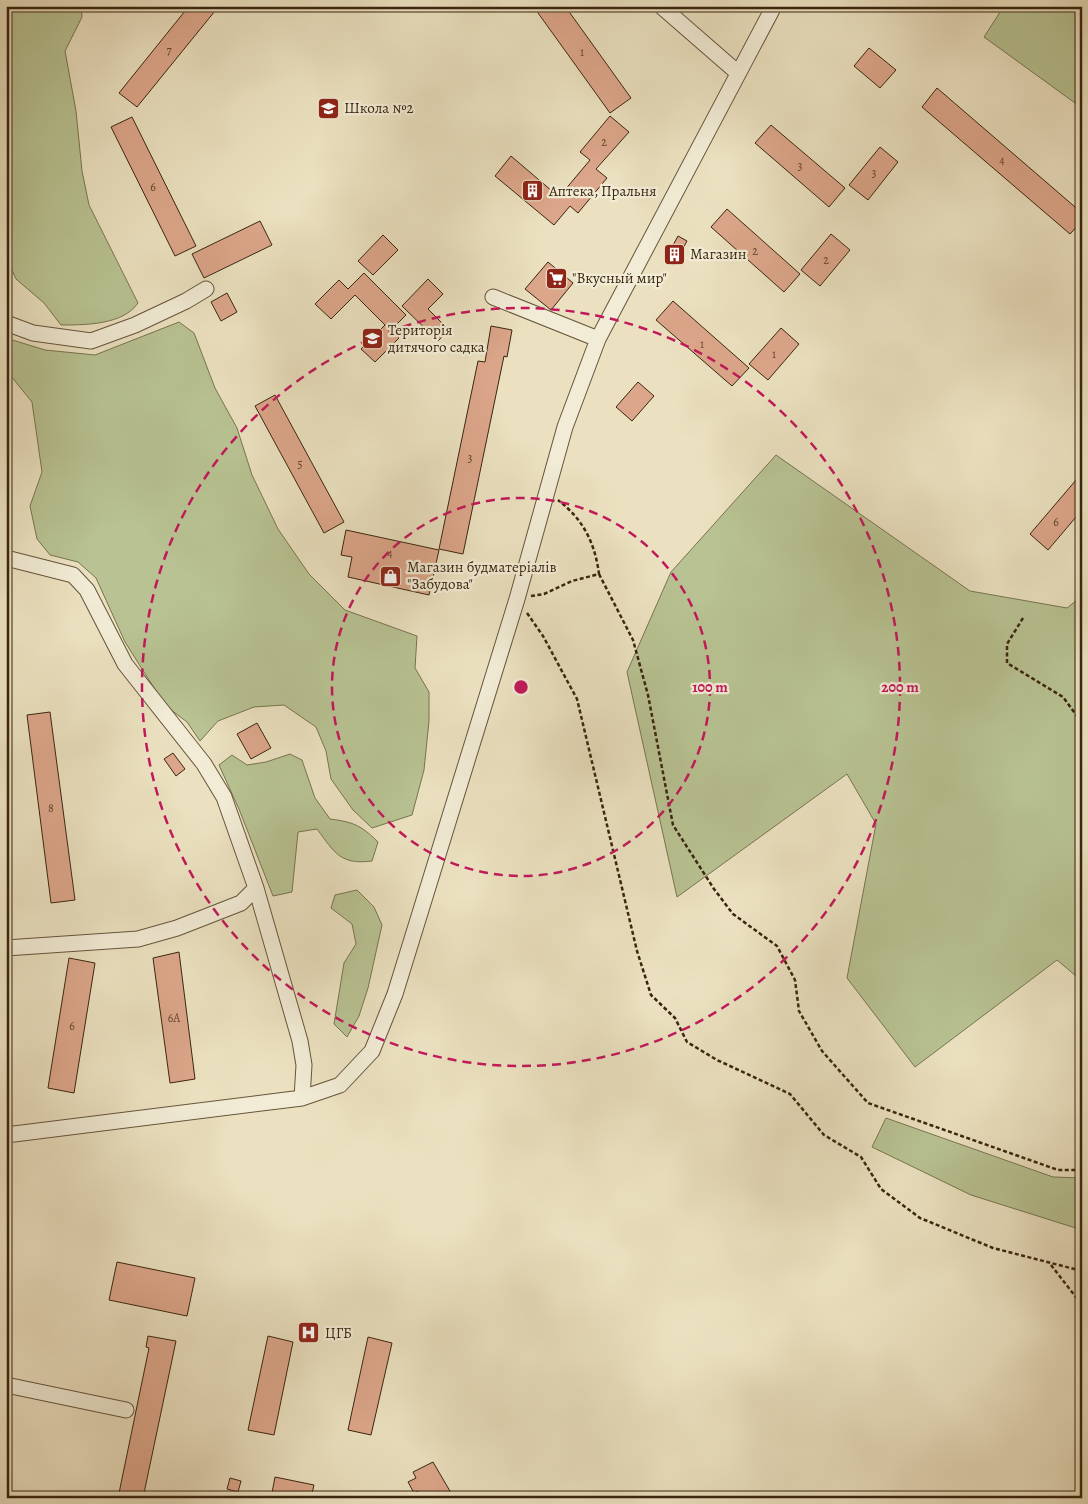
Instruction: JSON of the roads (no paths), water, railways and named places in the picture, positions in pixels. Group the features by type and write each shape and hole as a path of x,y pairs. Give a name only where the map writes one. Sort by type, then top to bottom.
{"street":[{"path":"661,6 738,74"},
{"path":"6,1135 302,1098 340,1085 372,1051 395,994 517,599 565,427 598,339 774,6"},
{"path":"6,324 33,333 91,341 135,325 186,301 206,289"},
{"path":"494,297 598,339"},
{"path":"6,558 73,575 87,590 125,664 204,764 224,797 256,888 300,1041 304,1065 302,1098"},
{"path":"6,948 138,939 177,928 241,903 256,888"},
{"path":"6,1385 126,1410"}],"place":[{"name":"Школа №2","path":"328,108"},
{"name":"Аптека, Пральня","path":"533,191"},
{"name":"Магазин","path":"674,254"},
{"name":"\"Вкусный мир\"","path":"556,278"},
{"name":"Територія дитячого садка","path":"372,339"},
{"name":"Магазин будматеріалів \"Забудова\"","path":"391,576"},
{"name":"ЦГБ","path":"309,1333"}]}
